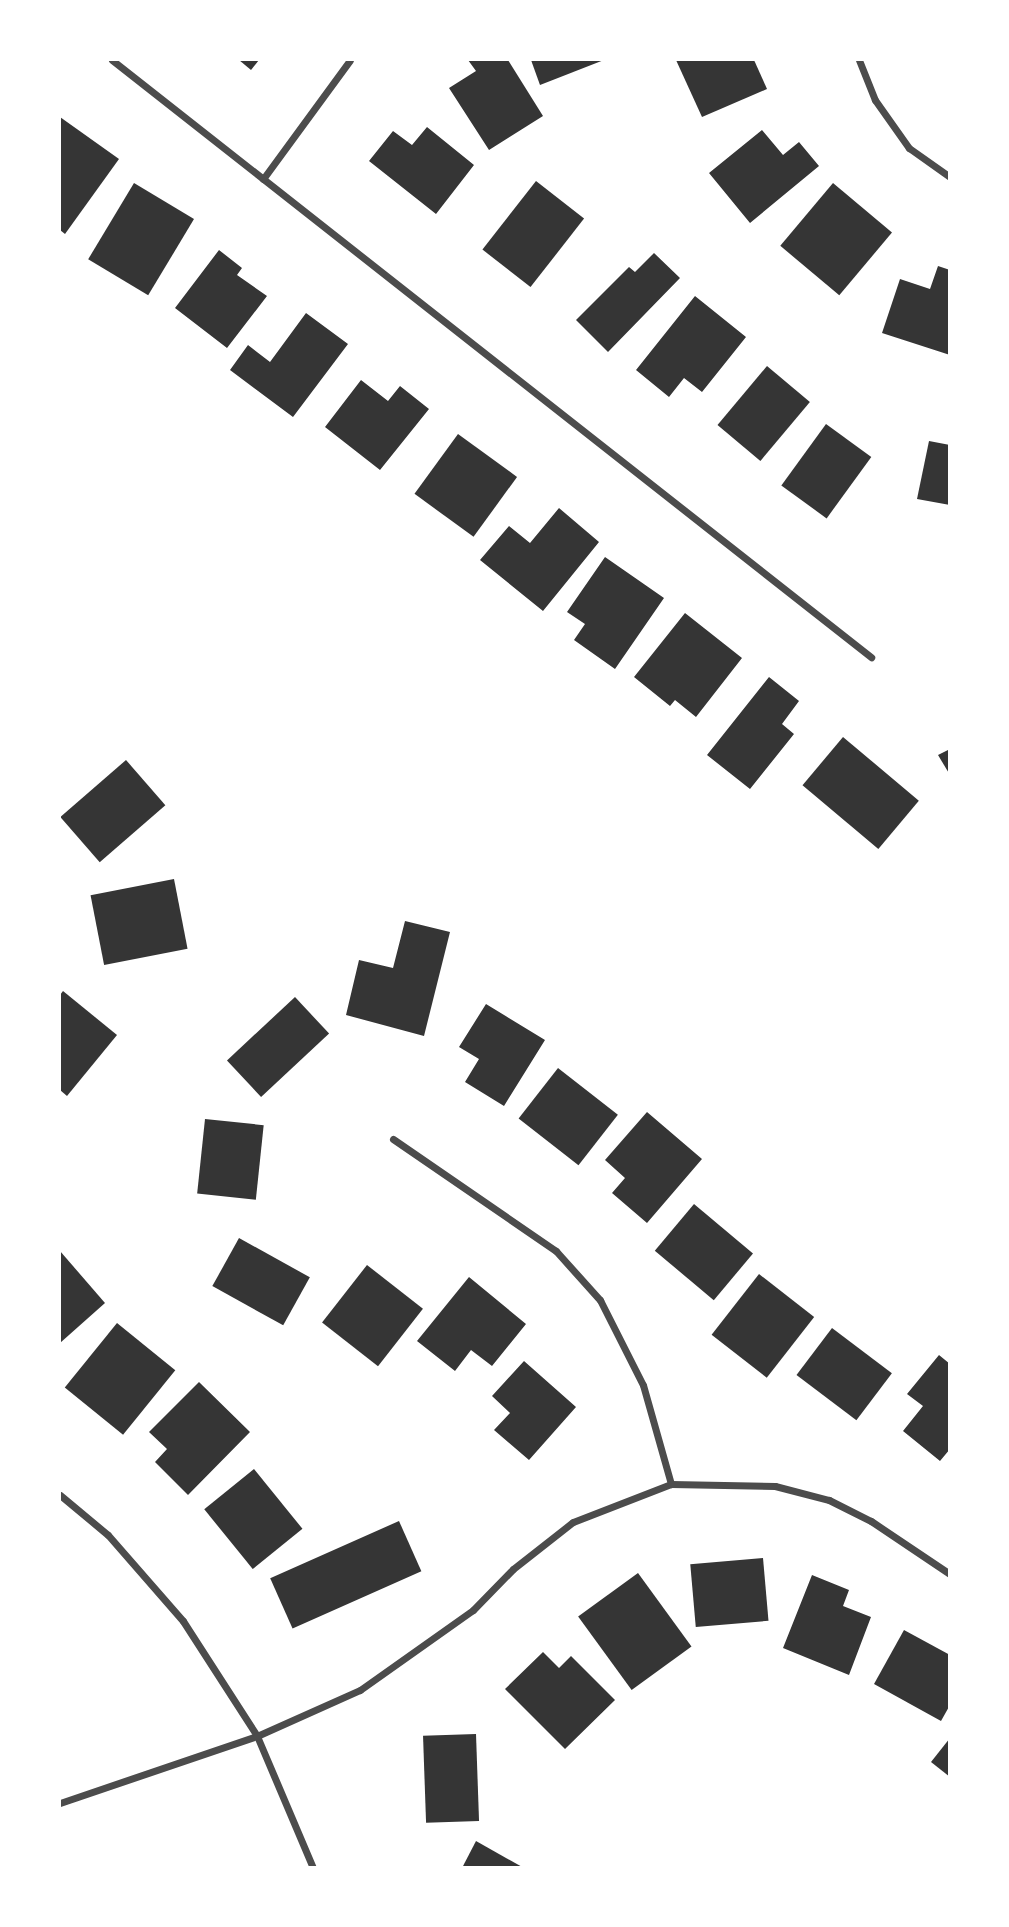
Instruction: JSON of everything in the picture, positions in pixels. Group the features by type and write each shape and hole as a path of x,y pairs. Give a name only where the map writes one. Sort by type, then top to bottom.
{"street":[{"path":"112,60 871,657"},
{"path":"263,179 350,60"},
{"path":"859,60 875,100 909,148 950,177"},
{"path":"393,1139 556,1251 600,1300 643,1385 671,1484"},
{"path":"60,1803 257,1736 360,1690 423,1648 473,1610 513,1569 573,1521 671,1484 775,1486 828,1500 871,1521 950,1574"},
{"path":"60,1495 107,1535 183,1621 257,1736 313,1867"}],"building":[{"path":"239,60 259,60 251,70"},
{"path":"468,60 508,60 543,116 489,150 449,88 476,71"},
{"path":"531,60 604,60 540,85"},
{"path":"676,60 754,60 767,89 702,117"},
{"path":"60,117 119,159 65,234 60,230"},
{"path":"427,127 474,165 436,214 369,161 393,131 412,145"},
{"path":"762,130 783,155 799,142 819,166 750,223 709,173"},
{"path":"536,181 584,219 531,287 482,250"},
{"path":"134,183 194,219 148,295 88,259"},
{"path":"833,183 892,232 839,295 780,246"},
{"path":"219,250 242,268 237,275 267,296 227,348 175,308"},
{"path":"654,253 680,278 608,352 576,320 629,267 635,272"},
{"path":"938,266 950,270 950,355 882,333 900,279 930,289"},
{"path":"695,296 746,337 702,392 684,378 669,397 636,370"},
{"path":"306,313 348,344 293,417 230,370 248,345 270,362"},
{"path":"767,366 810,402 760,461 718,425"},
{"path":"361,380 388,401 400,386 429,409 380,470 325,427"},
{"path":"826,424 871,457 827,518 781,485"},
{"path":"458,434 517,477 474,537 415,494"},
{"path":"929,441 950,445 950,505 917,499"},
{"path":"559,508 599,542 543,611 480,560 509,526 530,543"},
{"path":"605,557 664,598 615,669 574,640 585,624 567,612"},
{"path":"685,613 742,658 696,717 675,700 670,706 634,677"},
{"path":"769,677 799,701 782,724 794,734 750,789 707,755"},
{"path":"843,737 919,801 878,849 803,785"},
{"path":"950,749 950,775 938,755"},
{"path":"126,760 165,805 100,862 60,817"},
{"path":"174,879 188,949 104,965 91,895"},
{"path":"405,921 450,932 424,1036 346,1015 359,960 393,968"},
{"path":"63,991 117,1035 67,1096 60,1090 60,995"},
{"path":"295,997 329,1034 261,1097 227,1060"},
{"path":"486,1004 545,1040 504,1106 465,1082 479,1059 459,1047"},
{"path":"558,1068 618,1115 578,1165 519,1118"},
{"path":"647,1112 702,1159 647,1223 612,1193 625,1178 605,1160"},
{"path":"205,1119 264,1125 256,1200 197,1194"},
{"path":"694,1204 753,1253 714,1300 655,1251"},
{"path":"239,1238 310,1277 283,1325 212,1286"},
{"path":"60,1251 105,1303 60,1343"},
{"path":"367,1265 423,1309 378,1366 322,1323"},
{"path":"759,1274 814,1317 767,1378 712,1335"},
{"path":"469,1277 526,1324 492,1366 471,1350 455,1371 417,1341"},
{"path":"117,1323 175,1370 123,1435 65,1388"},
{"path":"832,1328 892,1373 856,1420 796,1375"},
{"path":"939,1355 950,1364 950,1449 940,1461 903,1431 923,1406 907,1394"},
{"path":"524,1361 576,1407 529,1460 494,1430 510,1413 492,1396"},
{"path":"199,1382 250,1432 188,1495 155,1462 167,1449 149,1432"},
{"path":"254,1469 302,1529 253,1569 204,1509"},
{"path":"399,1521 421,1571 293,1629 270,1578"},
{"path":"763,1558 768,1621 696,1627 690,1564"},
{"path":"638,1573 691,1647 632,1690 578,1616"},
{"path":"812,1575 849,1590 843,1606 871,1617 849,1675 783,1648"},
{"path":"904,1630 950,1655 950,1705 941,1721 874,1684"},
{"path":"543,1652 559,1668 571,1656 615,1700 565,1749 505,1689"},
{"path":"476,1734 479,1821 426,1823 423,1736"},
{"path":"950,1738 950,1777 931,1762"},
{"path":"476,1841 524,1868 462,1868"}]}
